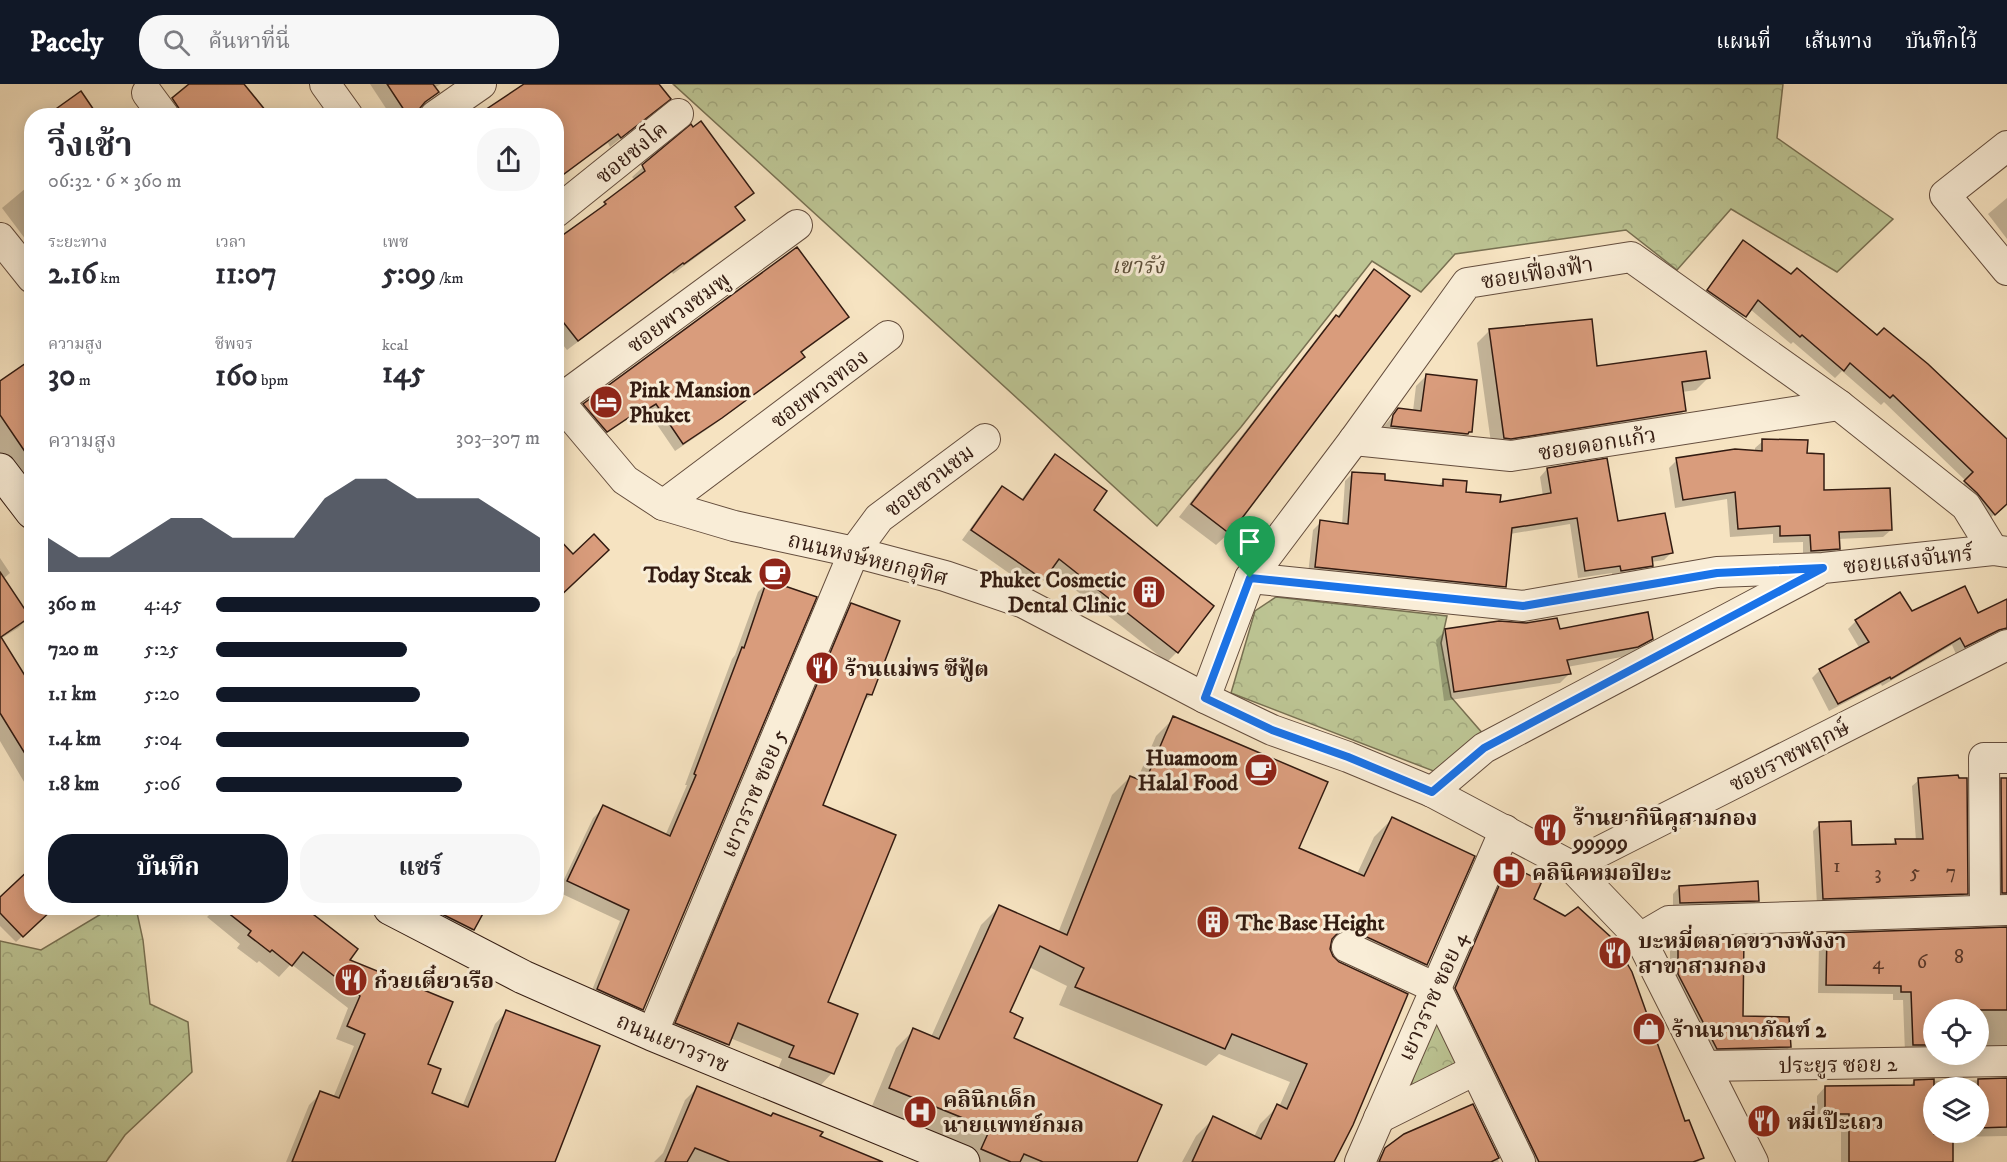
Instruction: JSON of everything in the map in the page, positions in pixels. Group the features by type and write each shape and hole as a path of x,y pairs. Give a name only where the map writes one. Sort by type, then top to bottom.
{"main road":[{"path":"0,470 24,502"},
{"name":"ถนนเยาวราช","path":"409,915 523,977 652,1034 963,1162"}],"street":[{"path":"325,84 342,108"},
{"path":"446,108 481,84"},
{"name":"ซอยชงโค","path":"564,206 678,114"},
{"path":"2007,146 1945,195 2007,270"},
{"name":"ซอยพวงชมพู","path":"564,394 797,225"},
{"path":"0,238 24,268"},
{"name":"ซอยเฟื่องฟ้า","path":"1205,698 1250,578 1354,440 1467,283 1631,257 1839,405 1966,506 2000,551"},
{"name":"ซอยพวงทอง","path":"663,505 888,336"},
{"name":"ซอยดอกแก้ว","path":"1354,440 1511,456 1839,405"},
{"name":"ถนนหงษ์หยกอุทิศ","path":"564,407 625,480 663,505 734,526 854,552 945,576 1024,603 1205,698 1272,730 1348,757 1432,792 1571,866 1640,938 1753,1162"},
{"name":"ซอยชวนชม","path":"854,552 879,518 985,439"},
{"name":"ซอยแสงจันทร์","path":"1250,578 1523,606 1717,573 1823,568 2000,551"},
{"name":"เยาวราช ซอย 5","path":"652,1034 854,552"},
{"path":"1432,792 1484,748 1823,568"},
{"name":"ซอยราชพฤกษ์","path":"1571,866 2007,645"},
{"path":"1640,938 1669,921 1996,910 1984,758 2007,758"},
{"name":"เยาวราช ซอย 4","path":"1360,1162 1504,830"},
{"path":"1347,947 1436,988 1520,1162"},
{"name":"ประยูร ซอย 2","path":"1706,1066 2007,1061"},
{"path":"1379,1118 1476,1070"}],"green space":[{"name":"เขารัง","path":"673,84 1783,84 1777,138 1893,219 1837,272 1731,209 1677,270 1626,230 1455,254 1421,292 1372,261 1241,427 1157,526"},
{"path":"1276,597 1447,616 1441,643 1451,697 1484,735 1436,772 1231,693 1255,611"},
{"path":"99,915 138,915 143,940 150,1004 188,1022 192,1072 125,1135 106,1162 0,1162 0,941 41,950"},
{"path":"1437,1006 1463,1068 1408,1094"}],"building":[{"path":"189,84 244,84 264,108 179,108 172,98"},
{"path":"387,84 433,84 439,92 420,108 403,108"},
{"path":"524,84 659,84 671,99 621,138 618,134 564,174 564,108 488,108"},
{"path":"81,91 93,108 57,108"},
{"path":"701,121 754,193 735,207 745,220 578,341 564,323 564,234 606,204 604,202 645,171 642,165 691,124 693,127"},
{"path":"1743,240 1791,274 1797,268 1877,335 1884,328 1928,364 2007,439 2007,504 1995,515 1964,481 1973,472 1893,395 1890,398 1850,363 1844,371 1758,300 1746,317 1707,290"},
{"path":"797,247 849,317 801,352 805,357 722,418 683,444 656,404 648,409 646,406 607,432 583,404"},
{"path":"1374,269 1410,296 1230,534 1191,504 1336,315 1339,317"},
{"path":"1592,319 1597,366 1706,351 1710,378 1682,382 1686,411 1511,439 1504,438 1489,329"},
{"path":"24,364 24,450 0,415 0,381"},
{"path":"1426,374 1477,380 1472,432 1468,434 1391,426 1393,415 1398,408 1421,411"},
{"path":"1762,439 1808,440 1807,453 1824,454 1824,490 1890,488 1892,530 1839,532 1840,549 1811,551 1810,535 1780,536 1780,526 1738,529 1735,492 1683,500 1676,458 1735,449 1762,451"},
{"path":"1055,454 1107,491 1094,510 1214,606 1178,653 1059,559 1044,580 971,530 1002,486 1023,500"},
{"path":"1607,458 1618,521 1665,513 1673,553 1652,557 1653,566 1621,571 1620,566 1585,571 1577,518 1512,528 1506,587 1315,567 1320,520 1348,524 1352,472 1385,474 1385,480 1443,486 1443,479 1467,481 1466,492 1501,495 1500,502 1551,493 1547,468"},
{"path":"594,534 609,550 564,592 564,544 573,554"},
{"path":"0,572 24,608 24,621 1,637 24,674 24,752 0,713"},
{"path":"767,580 817,597 643,1010 597,989 629,910 567,881 603,805 670,836 696,775 694,774 742,647 744,648"},
{"path":"1965,586 1978,613 2007,599 2007,628 1965,647 1960,638 1891,679 1890,677 1838,704 1819,669 1869,642 1855,620 1900,592 1912,611"},
{"path":"851,603 900,621 872,695 867,694 823,805 896,835 828,1002 858,1014 834,1074 789,1057 794,1046 738,1023 729,1045 675,1023"},
{"path":"1648,612 1653,639 1638,647 1567,660 1571,674 1454,692 1445,629 1499,621 1526,623 1557,618 1560,629"},
{"path":"1173,716 1328,782 1299,848 1364,876 1392,817 1475,856 1427,965 1354,931 1345,930 1332,939 1330,949 1339,962 1408,994 1353,1125 1334,1162 1192,1162 1213,1116 1261,1139 1277,1104 1287,1109 1307,1064 1232,1034 1225,1049 1075,987 1084,968 1040,946 1010,1012 1023,1018 1014,1038 1162,1105 1137,1162 1043,1162 1024,1154 1020,1162 1011,1162 981,1149 990,1129 889,1088 913,1028 939,1039 999,905 1067,935 1130,776 1145,782"},
{"path":"1958,775 1959,778 1967,778 1968,894 1823,899 1819,822 1851,821 1852,845 1896,844 1895,839 1923,839 1918,778"},
{"path":"2001,778 2007,778 2007,893 2002,893"},
{"path":"1508,865 1542,881 1534,899 1565,916 1578,907 1613,939 1632,972 1685,1121 1689,1120 1704,1158 1693,1162 1539,1162 1455,988"},
{"path":"24,874 24,915 47,915 23,937 0,913 0,897"},
{"path":"1758,881 1759,901 1680,903 1679,886"},
{"path":"231,915 314,915 358,949 350,960 453,1002 428,1064 441,1069 432,1093 468,1107 506,1010 600,1046 555,1162 292,1162 320,1091 339,1098 365,1034 347,1026 360,996 303,952 292,966 248,935 251,931"},
{"path":"444,915 482,915 474,930"},
{"path":"2007,927 2007,1010 1989,1010 1989,999 1923,999 1923,1045 1913,1045 1911,992 1901,992 1901,986 1826,985 1827,933"},
{"path":"1744,936 1743,1016 1789,1017 1791,1047 1717,1049 1678,974 1678,938"},
{"path":"2007,1078 2007,1127 1989,1128 1989,1079"},
{"path":"1914,1080 1923,1080 1923,1143 1953,1143 1953,1162 1849,1162 1849,1114 1825,1114 1825,1086 1914,1085"},
{"path":"697,1086 771,1116 773,1113 823,1132 820,1136 883,1162 730,1162 695,1148 687,1162 665,1162"},
{"path":"1473,1104 1499,1158 1491,1162 1379,1162 1385,1148 1404,1134"}],"place":[{"name":"Pink Mansion Phuket","path":"606,402"},
{"name":"Today Steak","path":"775,574"},
{"name":"Phuket Cosmetic Dental Clinic","path":"1149,592"},
{"name":"ร้านแม่พร ซีฟู้ต","path":"822,668"},
{"name":"Huamoom Halal Food","path":"1261,770"},
{"name":"ร้านยากินิคุสามกอง 99999","path":"1550,830"},
{"name":"คลินิคหมอปิยะ","path":"1509,872"},
{"name":"The Base Height","path":"1213,922"},
{"name":"บะหมี่ตลาดขวางพังงา สาขาสามกอง","path":"1615,953"},
{"name":"ก๋วยเตี๋ยวเรือ","path":"351,980"},
{"name":"ร้านนานาภัณฑ์ 2","path":"1649,1029"},
{"name":"คลินิกเด็ก นายแพทย์กมล","path":"920,1112"},
{"name":"หมี่เป๊ะเถว","path":"1764,1121"}],"route":[{"path":"1823,568 1484,748 1432,792 1348,757 1272,730 1205,698 1250,578 1523,606 1717,573 1823,568"}]}
